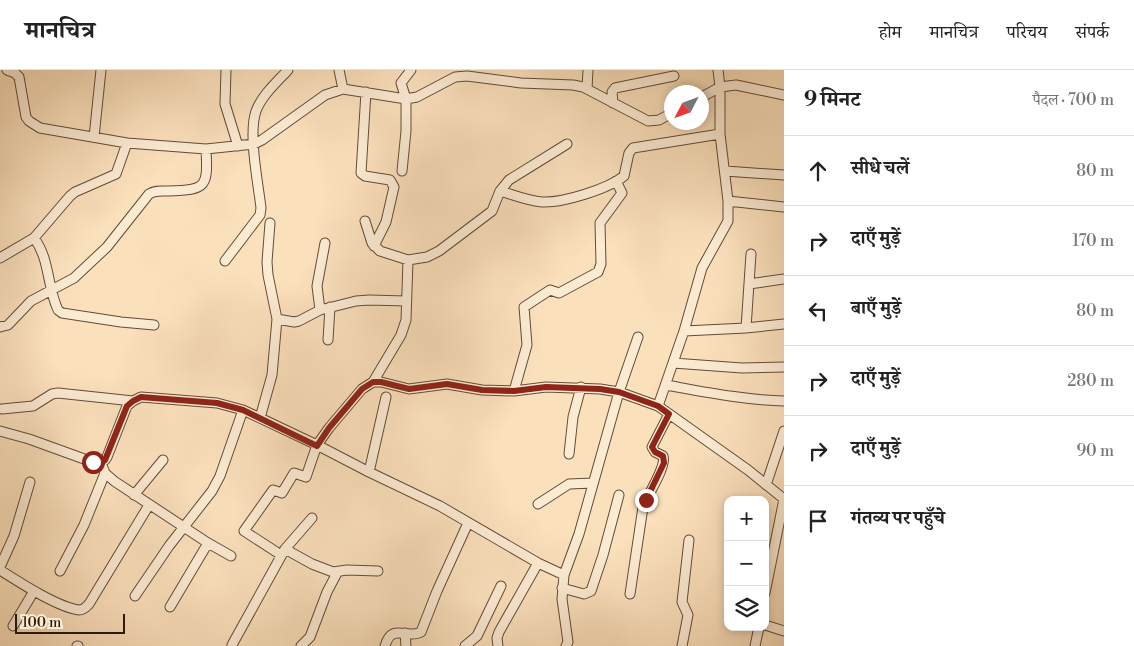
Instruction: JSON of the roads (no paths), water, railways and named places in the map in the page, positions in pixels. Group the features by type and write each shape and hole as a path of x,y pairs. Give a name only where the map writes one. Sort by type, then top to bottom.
{"street":[{"path":"7,70 16,73 19,77 24,112 29,121 40,128 127,143 206,149 254,144 267,137 325,95 343,89 406,99 417,97 460,76 521,83 573,85 587,89 648,120 659,120 664,117"},
{"path":"94,137 101,70"},
{"path":"227,70 225,104 238,146"},
{"path":"225,261 260,214 254,121 259,106 288,70"},
{"path":"339,70 343,89"},
{"path":"402,171 406,132 406,99 401,83 410,70"},
{"path":"587,89 588,70"},
{"path":"658,406 684,331 702,268 728,221 728,201 720,134 718,70"},
{"path":"613,103 612,92 615,88 674,76"},
{"path":"709,93 720,87 736,85 784,95"},
{"path":"366,92 360,173 365,176 390,180 394,187 386,222 374,246"},
{"path":"500,191 536,201 550,202 588,192 624,176 629,153 633,148 720,134"},
{"path":"0,258 34,238 70,196 116,174 127,143"},
{"path":"365,221 374,246 386,254 408,260 427,257 439,251 492,211 500,191 513,176 567,144"},
{"path":"0,327 8,325 25,306 52,288 70,280 107,247 149,194 156,191 189,191 201,186 206,178 206,149"},
{"path":"724,171 784,175"},
{"path":"514,391 527,345 524,307 550,290 559,293 598,272 601,264 600,223 622,193 616,181"},
{"path":"728,201 784,206"},
{"path":"260,418 272,375 277,319 267,262 270,223"},
{"path":"34,238 42,249 56,305 62,313 154,325"},
{"path":"320,310 317,286 325,243"},
{"path":"746,328 751,254"},
{"path":"378,571 347,570 337,573 322,569 283,552 244,531 273,490 282,493 294,473 306,477 317,446 329,428 362,389 373,382 401,335 406,320 408,260"},
{"path":"749,284 784,279"},
{"path":"277,319 299,321 330,307 369,300 406,301"},
{"path":"328,340 330,307"},
{"path":"684,331 784,324"},
{"path":"566,646 568,642 562,588 564,575 580,534 619,392 638,338"},
{"path":"673,363 742,368 784,367"},
{"path":"373,382 381,382 409,389 447,384 474,390 514,391 546,387 581,387 619,392 658,406 784,499 767,586"},
{"path":"666,385 746,398 784,401"},
{"path":"568,454 574,410 581,387"},
{"path":"2,409 33,406 58,392 133,401"},
{"path":"101,463 107,457 127,406 133,401 141,397 217,403 243,410 440,506 538,563 564,575"},
{"path":"369,472 386,397"},
{"path":"135,596 183,527 212,491 220,476 243,410"},
{"path":"630,594 643,507 647,495 664,463 663,456 655,452 652,447 669,414"},
{"path":"0,431 101,463"},
{"path":"766,485 784,431"},
{"path":"134,496 163,460"},
{"path":"101,463 105,473 114,482 208,543 232,556"},
{"path":"60,571 81,531 105,473"},
{"path":"30,482 14,536 0,568 34,590 59,603 79,610 86,608 149,505"},
{"path":"538,504 565,486 574,483 593,483"},
{"path":"562,588 584,594 591,591 604,555 620,495"},
{"path":"232,645 283,552 312,518"},
{"path":"385,646 387,638 390,636 398,633 416,634 421,632 437,591 468,523"},
{"path":"682,646 688,615 682,602 689,540"},
{"path":"170,607 208,543"},
{"path":"498,646 497,638 499,632 538,563"},
{"path":"301,646 310,637 327,592 337,573"},
{"path":"465,646 477,636 501,586"},
{"path":"13,626 34,590"},
{"path":"769,626 784,631"},
{"path":"755,646 758,631"},
{"path":"406,633 406,646"}]}
